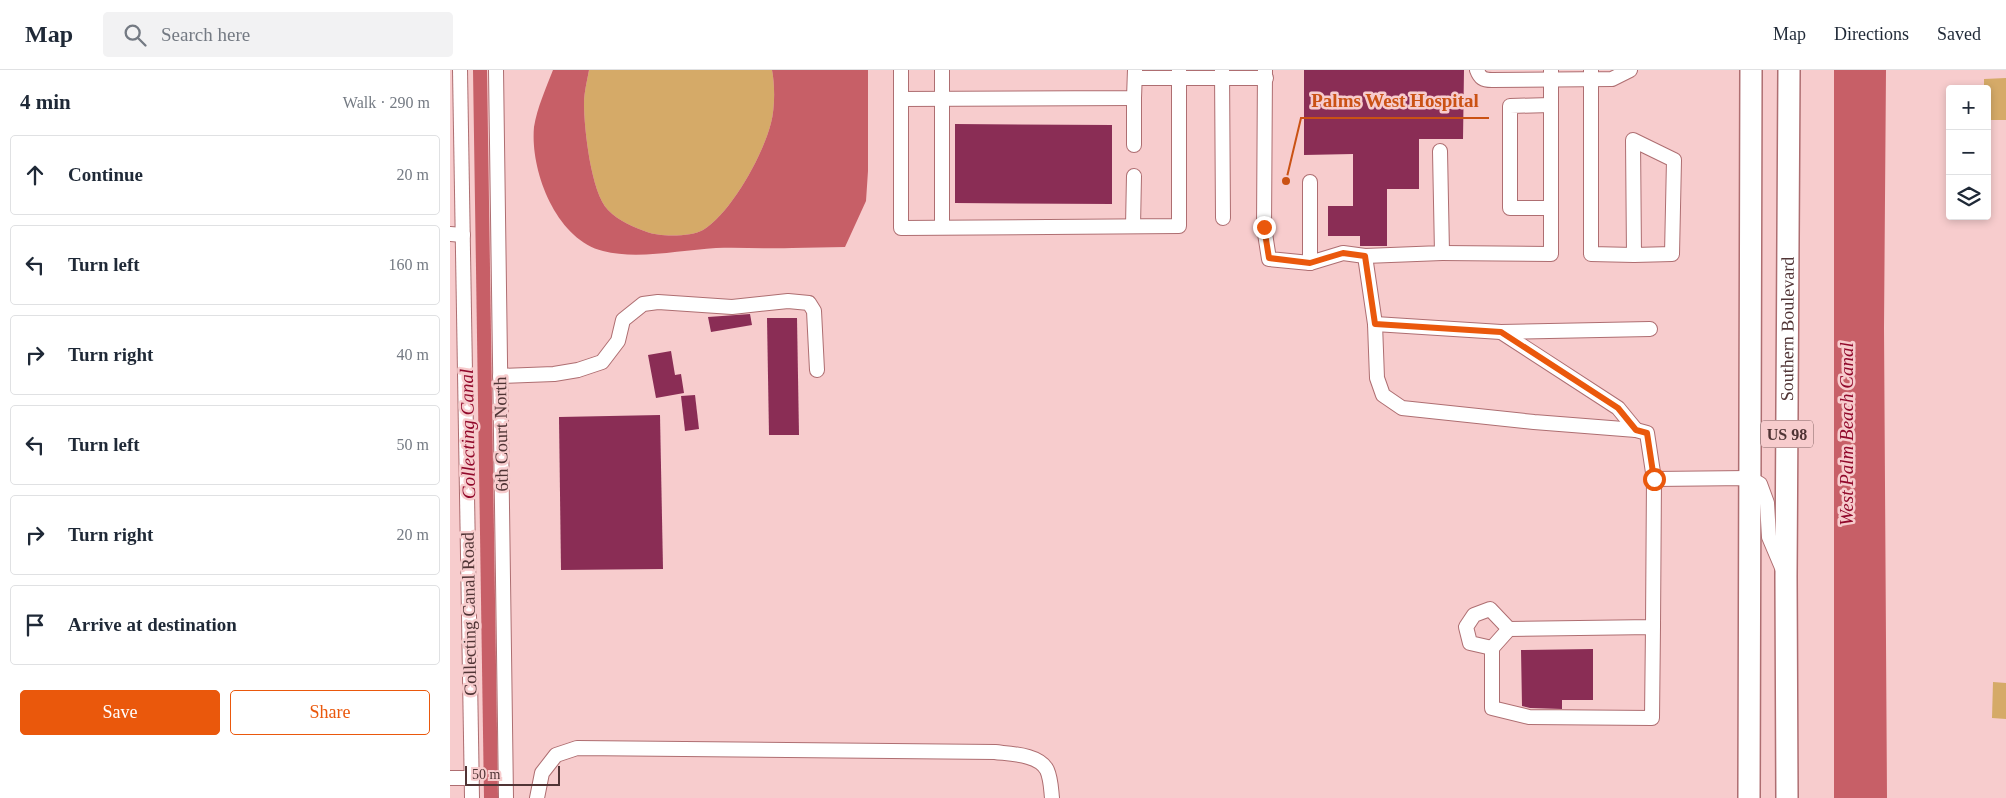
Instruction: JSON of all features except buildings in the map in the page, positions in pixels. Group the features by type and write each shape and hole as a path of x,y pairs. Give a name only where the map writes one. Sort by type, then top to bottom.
{"highway":[{"name":"Southern Boulevard","path":"1749,798 1751,70"},
{"name":"Southern Boulevard","path":"1787,798 1786,577 1789,70"}],"street":[{"name":"Collecting Canal Road","path":"460,70 456,141 456,234 472,798"},
{"name":"6th Court North","path":"496,70 506,798"},
{"path":"901,70 901,228 1179,226 1179,74"},
{"path":"942,70 942,227"},
{"path":"1477,70 1480,77 1484,80 1504,75 1591,75 1612,79 1629,70"},
{"path":"1134,145 1136,74 1266,74 1264,227 1269,258 1310,263 1343,253 1365,256 1442,252 1551,254 1551,75"},
{"path":"1222,74 1223,218"},
{"path":"1591,75 1591,254 1634,255 1672,254 1674,160 1633,140 1634,255"},
{"path":"901,98 1134,98"},
{"path":"1551,105 1510,106 1510,208 1551,208"},
{"path":"1440,151 1442,252"},
{"path":"1134,176 1134,226"},
{"path":"1310,182 1310,263"},
{"path":"1365,256 1375,324 1377,378 1383,395 1402,408 1534,422 1636,430 1647,433 1654,479 1652,718 1529,717 1492,708 1492,648 1509,629"},
{"path":"500,376 554,374 578,370 602,362 618,341 623,320 643,304 658,302 732,307 788,301 809,303 814,311 817,370"},
{"path":"1375,324 1501,332 1650,329"},
{"path":"1501,332 1618,408 1636,430"},
{"path":"1654,479 1749,478 1760,484 1767,503 1769,537 1786,577"},
{"path":"1492,648 1470,643 1466,627 1474,615 1490,609 1509,629 1653,627"},
{"path":"537,798 542,773 556,755 577,748 1002,753 1035,760 1046,768 1052,798"},
{"path":"450,778 472,778"}],"shaded area":[{"path":"589,70 772,70 774,89 773,110 767,136 761,151 735,197 714,222 703,230 691,234 652,234 626,223 608,210 597,190 587,144 584,104"},
{"path":"2006,78 2006,120 1991,120 1991,85 1984,85 1984,79"},
{"path":"1993,682 2006,683 2006,719 1992,718"}],"water":[{"path":"553,70 589,70 584,104 585,128 593,175 602,202 612,214 631,226 652,234 675,235 698,232 714,222 735,197 744,182 761,151 771,123 774,96 772,70 868,70 868,171 866,201 845,247 716,248 630,255 603,251 586,244 572,233 559,218 549,201 536,163 534,144 535,120"},
{"name":"West Palm Beach Canal","path":"1834,70 1886,70 1884,328 1887,798 1834,798"}],"waterway":[{"name":"Collecting Canal","path":"480,70 491,798"}],"place":[{"name":"Palms West Hospital","path":"1286,181"}],"route":[{"path":"1264,227 1269,258 1310,263 1343,253 1365,256 1375,324 1501,332 1618,408 1636,430 1647,433 1654,479"}]}
